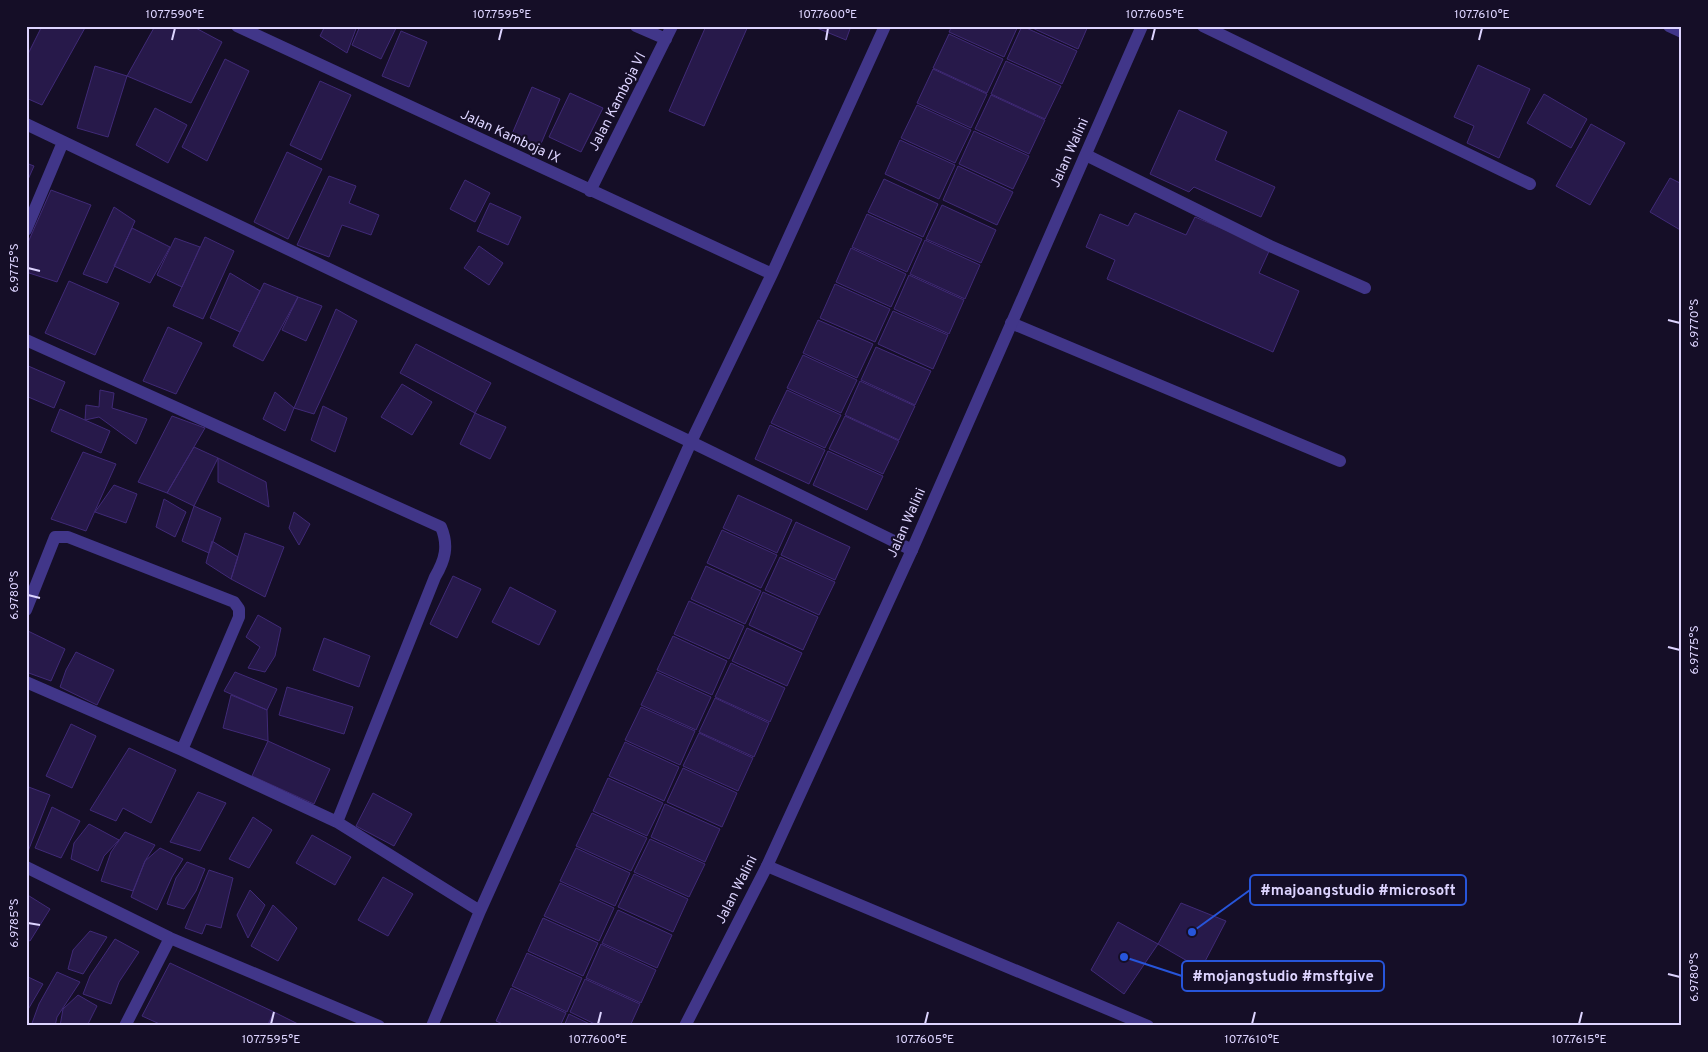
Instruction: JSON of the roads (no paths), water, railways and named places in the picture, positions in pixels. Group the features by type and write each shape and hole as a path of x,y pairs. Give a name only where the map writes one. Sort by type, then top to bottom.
{"street":[{"name":"Jalan Kamboja IX","path":"237,26 772,274"},
{"path":"636,26 666,39"},
{"name":"Jalan Kamboja VI","path":"590,191 672,26"},
{"path":"432,1026 480,911 691,442 772,274 885,26"},
{"name":"Jalan Walini","path":"685,1026 767,866 912,550 1142,26"},
{"path":"1203,26 1530,184"},
{"path":"1669,26 1682,32"},
{"path":"26,124 691,442 912,550"},
{"path":"26,230 63,142"},
{"path":"1086,155 1270,246 1365,288"},
{"path":"1011,323 1340,461"},
{"path":"26,340 441,527 446,537 444,562 435,577 336,822"},
{"path":"26,610 54,537 61,536 68,537 234,602 239,609 239,618 182,750"},
{"path":"26,682 182,750 336,822 480,911"},
{"path":"767,866 1148,1026"},
{"path":"26,867 170,938 379,1026"},
{"path":"125,1026 170,938"}],"place":[{"name":"#majoangstudio #microsoft","path":"1192,932"},
{"name":"#mojangstudio #msftgive","path":"1124,957"}]}
